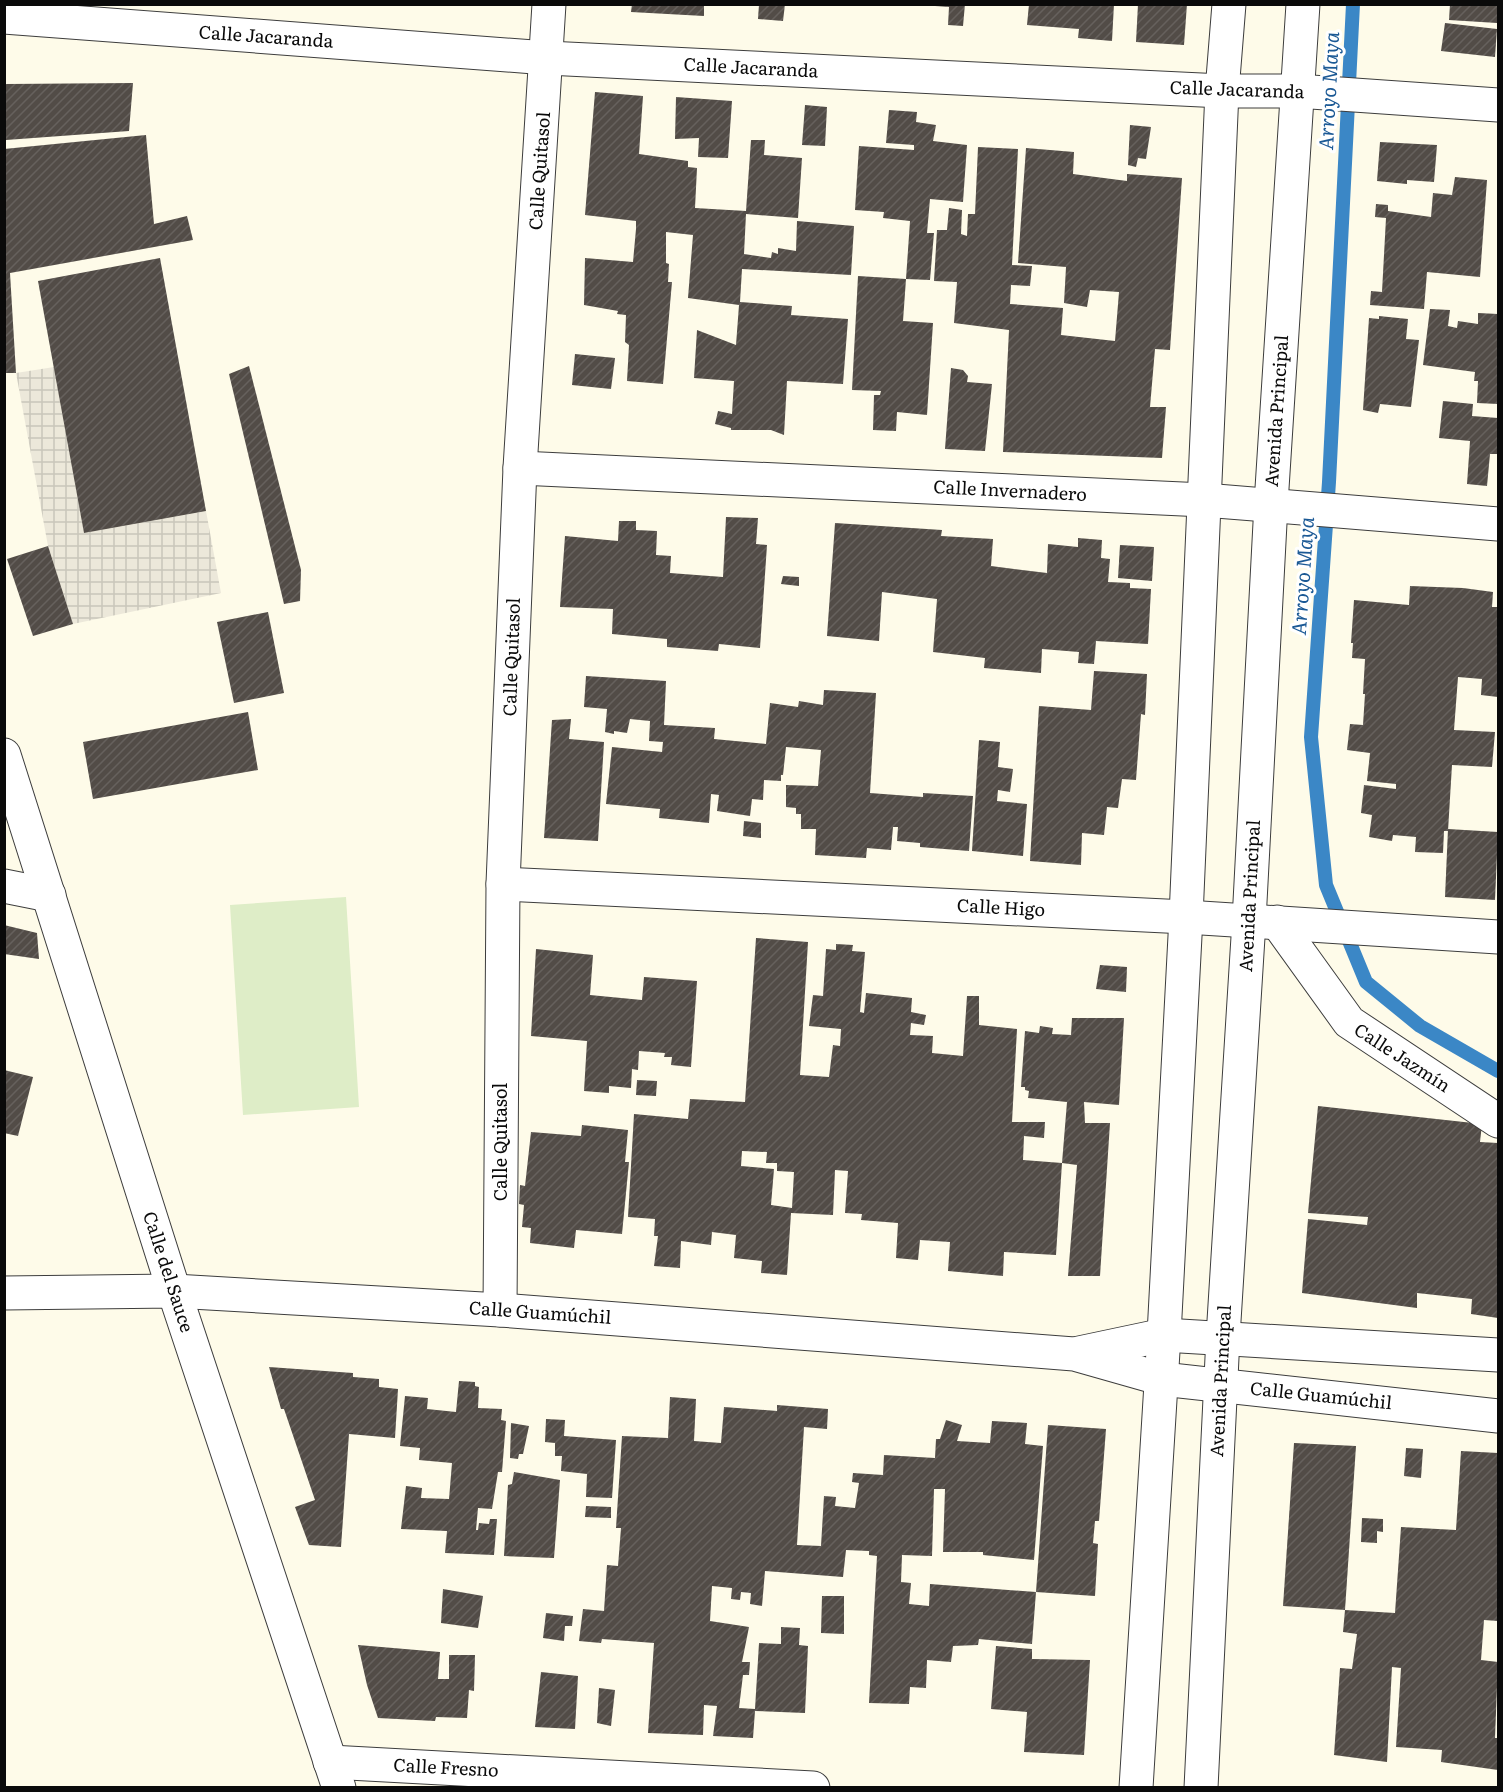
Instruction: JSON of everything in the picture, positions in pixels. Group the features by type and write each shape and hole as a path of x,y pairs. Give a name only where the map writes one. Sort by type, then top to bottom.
{"street":[{"name":"Calle Quitasol","path":"500,1310 503,884 520,468 549,4"},
{"path":"1136,1788 1162,1379 1186,917 1222,91 1229,4"},
{"name":"Avenida Principal","path":"1201,1788 1223,1338 1277,923 1271,504 1303,4"},
{"name":"Calle Jacaranda","path":"4,17 547,58 1222,91 1297,91 1498,105"},
{"name":"Calle Invernadero","path":"520,468 1204,500 1498,524"},
{"name":"Calle del Sauce","path":"4,755 174,1292 335,1775"},
{"name":"Calle Higo","path":"503,884 1186,917 1498,937"},
{"path":"4,886 49,895"},
{"name":"Calle Jazmín","path":"1277,923 1349,1022 1498,1121"},
{"name":"Calle Guamúchil","path":"4,1293 174,1292 500,1310 1074,1354 1162,1379 1498,1416"},
{"name":"Calle Guamúchil","path":"1074,1354 1164,1335 1498,1355"},
{"name":"Calle Fresno","path":"335,1775 813,1788"}],"green space":[{"path":"346,897 359,1107 243,1115 230,905"}],"shaded area":[{"path":"54,367 84,533 206,511 221,593 73,624 48,546 16,373"}],"building":[{"path":"632,4 704,4 704,16 631,12"},
{"path":"759,4 785,4 783,21 758,19"},
{"path":"935,4 965,4 963,26 948,25 949,7 935,6"},
{"path":"1029,4 1114,4 1112,41 1078,38 1079,29 1027,25"},
{"path":"1138,4 1187,4 1184,45 1136,42"},
{"path":"1450,4 1498,4 1497,23 1449,20"},
{"path":"1445,23 1497,29 1495,57 1441,51"},
{"path":"133,83 129,131 6,140 6,84"},
{"path":"595,92 643,96 639,154 688,161 688,167 697,168 695,208 746,211 751,140 765,140 764,155 802,158 798,218 746,214 744,254 771,258 772,252 778,254 778,248 796,251 797,221 854,226 851,275 742,269 740,302 792,306 791,315 848,319 843,384 787,381 784,435 771,430 731,430 731,428 715,424 718,411 732,414 734,381 694,378 697,330 736,345 739,305 688,298 693,235 666,232 668,282 672,282 663,384 627,381 629,345 625,342 626,315 617,314 618,311 584,305 585,258 633,262 636,229 636,221 585,215"},
{"path":"676,97 732,101 728,158 698,157 699,138 675,139"},
{"path":"805,105 827,107 825,146 802,145"},
{"path":"889,110 917,112 916,122 936,125 933,141 967,145 963,202 930,199 927,233 934,233 930,280 906,279 910,221 883,218 884,212 855,210 859,146 914,150 914,145 886,143"},
{"path":"1130,125 1151,127 1146,159 1138,158 1136,167 1128,165"},
{"path":"146,135 154,224 187,216 193,240 10,273 16,373 4,373 4,149"},
{"path":"1380,142 1437,145 1434,182 1407,180 1407,184 1377,181"},
{"path":"978,147 1018,149 1012,265 1032,266 1030,286 1011,285 1010,304 1063,308 1061,335 1115,341 1119,292 1090,290 1087,307 1064,303 1066,267 1018,263 1026,148 1074,152 1073,174 1127,181 1127,174 1182,178 1170,350 1155,349 1150,407 1166,407 1162,458 1003,452 1009,330 954,323 957,282 934,281 937,230 947,230 949,208 962,210 961,234 967,236 968,214 975,214"},
{"path":"1455,177 1487,180 1480,277 1427,272 1424,309 1370,305 1371,291 1382,292 1386,218 1375,217 1376,204 1388,205 1388,211 1431,217 1433,193 1452,195"},
{"path":"160,258 206,511 84,533 38,281"},
{"path":"858,276 906,279 903,321 933,323 927,415 897,412 896,431 873,430 874,395 880,395 881,391 852,390"},
{"path":"1430,309 1450,310 1448,326 1457,328 1458,321 1478,324 1478,313 1498,314 1498,404 1477,403 1478,381 1474,381 1475,372 1423,365"},
{"path":"1379,316 1408,319 1406,339 1419,340 1411,407 1380,404 1378,413 1363,410 1369,318 1379,319"},
{"path":"575,354 615,358 611,389 572,385"},
{"path":"249,366 301,570 300,601 284,604 229,374"},
{"path":"951,368 963,370 968,376 967,382 992,384 985,451 945,449"},
{"path":"1443,401 1473,404 1472,416 1498,418 1498,454 1490,454 1487,486 1467,484 1470,441 1439,438"},
{"path":"726,517 758,518 756,544 767,545 760,648 719,644 718,651 667,647 667,639 612,634 613,609 560,607 565,536 618,541 619,521 636,521 636,530 657,531 656,555 671,556 670,573 723,577"},
{"path":"835,523 942,530 941,536 993,539 991,566 1047,573 1048,544 1078,547 1078,538 1102,540 1101,558 1110,559 1108,582 1130,583 1130,588 1151,589 1148,644 1096,641 1094,664 1078,663 1079,652 1042,649 1041,673 984,668 985,658 933,652 937,599 882,592 879,641 827,636"},
{"path":"1120,545 1154,547 1152,581 1118,578"},
{"path":"48,546 73,624 33,636 7,559"},
{"path":"783,576 799,577 799,586 781,584"},
{"path":"1410,586 1463,588 1493,592 1492,607 1498,607 1498,697 1481,695 1482,679 1458,677 1454,730 1495,732 1492,767 1452,765 1448,831 1444,831 1443,853 1415,852 1416,837 1393,835 1392,841 1369,837 1372,815 1361,813 1364,785 1396,789 1396,784 1367,781 1370,753 1347,750 1350,724 1363,725 1365,694 1363,694 1365,659 1352,658 1354,600 1409,605"},
{"path":"268,612 284,693 234,703 217,622"},
{"path":"1094,671 1147,674 1145,715 1141,714 1136,780 1122,779 1118,808 1107,807 1104,835 1082,833 1081,865 1030,861 1039,706 1091,710"},
{"path":"586,676 666,681 664,725 715,728 714,739 766,744 770,703 798,707 799,701 823,705 824,690 876,693 870,793 923,797 923,793 973,796 969,851 920,847 920,843 897,841 898,827 893,827 891,850 867,848 866,858 815,855 816,829 801,829 801,814 796,814 796,808 786,807 786,785 818,786 821,750 786,747 781,781 764,780 763,800 752,799 750,816 717,811 719,795 711,794 709,823 659,818 660,809 606,804 612,747 662,752 663,742 649,741 650,721 630,719 627,733 605,732 607,709 584,707"},
{"path":"248,712 258,770 93,799 83,742"},
{"path":"571,719 569,739 604,742 598,841 544,838 552,720"},
{"path":"979,740 1000,742 998,767 1013,769 1010,792 998,790 997,801 1027,804 1023,856 972,851"},
{"path":"744,821 761,823 761,838 743,836"},
{"path":"1448,829 1498,832 1495,900 1445,897"},
{"path":"4,925 37,933 39,959 4,954"},
{"path":"756,938 808,942 800,1075 829,1077 833,1045 840,1046 841,1029 809,1026 813,995 823,996 826,949 836,950 836,944 853,945 852,951 865,952 860,1012 864,1013 866,993 912,998 911,1012 926,1015 924,1025 911,1023 910,1035 933,1036 932,1053 963,1056 967,996 979,996 979,1025 1017,1029 1012,1122 1045,1122 1044,1138 1024,1136 1023,1160 1062,1163 1056,1255 1004,1252 1003,1276 948,1271 950,1242 920,1240 918,1260 896,1258 898,1223 861,1220 862,1214 845,1213 848,1171 835,1170 833,1215 791,1213 787,1275 761,1273 762,1261 734,1258 736,1235 712,1232 711,1245 681,1241 680,1268 654,1266 658,1236 654,1236 655,1219 628,1217 634,1114 688,1119 690,1099 745,1102","holes":["742,1151 767,1152 766,1163 777,1163 777,1171 794,1172 792,1208 771,1205 774,1169 741,1166"]},
{"path":"536,949 593,955 590,995 642,1000 644,977 697,981 691,1067 671,1065 672,1057 664,1057 665,1053 639,1051 638,1070 632,1069 631,1088 609,1086 609,1093 584,1091 587,1041 531,1036"},
{"path":"1100,965 1127,967 1126,992 1096,989"},
{"path":"1072,1018 1124,1018 1119,1105 1084,1102 1085,1123 1110,1123 1100,1276 1068,1276 1077,1165 1062,1163 1067,1102 1028,1098 1029,1091 1021,1087 1025,1031 1039,1033 1040,1026 1053,1028 1052,1034 1071,1035"},
{"path":"4,1070 33,1077 18,1136 4,1133"},
{"path":"637,1080 657,1081 656,1096 636,1095"},
{"path":"1318,1106 1482,1124 1480,1142 1498,1143 1498,1318 1471,1314 1472,1299 1417,1293 1417,1308 1302,1293 1308,1219 1367,1225 1368,1217 1308,1213"},
{"path":"582,1125 628,1130 625,1162 629,1162 622,1234 576,1230 574,1248 530,1243 531,1228 522,1227 524,1205 519,1204 520,1185 525,1186 531,1132 581,1136"},
{"path":"269,1367 353,1373 353,1377 379,1379 379,1387 398,1389 395,1438 349,1434 341,1547 309,1545 295,1507 315,1500 284,1409 281,1409"},
{"path":"459,1381 475,1382 475,1386 479,1387 478,1408 502,1409 501,1420 506,1421 502,1472 498,1472 492,1509 478,1508 476,1530 478,1530 479,1523 489,1524 490,1519 497,1519 494,1555 445,1553 447,1531 401,1529 406,1486 422,1488 421,1498 449,1499 452,1463 419,1460 420,1448 400,1446 405,1396 428,1398 427,1409 456,1412"},
{"path":"670,1397 696,1399 694,1441 721,1443 724,1407 777,1411 777,1405 828,1409 827,1429 804,1427 797,1545 821,1546 824,1496 836,1497 835,1506 855,1508 859,1483 852,1482 853,1473 883,1475 884,1455 935,1458 936,1439 940,1439 946,1420 962,1425 957,1441 990,1443 992,1421 1027,1423 1025,1444 1043,1446 1034,1560 983,1555 983,1552 943,1552 945,1489 934,1489 932,1556 902,1555 901,1582 911,1583 909,1604 929,1606 930,1584 1036,1592 1032,1644 979,1639 978,1645 953,1646 951,1662 927,1660 926,1688 910,1687 909,1704 869,1703 877,1556 869,1555 869,1551 846,1550 843,1577 765,1571 762,1606 750,1604 751,1593 741,1592 740,1600 731,1599 732,1588 712,1586 710,1621 749,1627 742,1662 750,1662 749,1675 743,1675 739,1708 755,1709 759,1643 781,1644 781,1627 800,1628 799,1645 808,1646 805,1713 755,1711 753,1738 713,1736 717,1706 704,1705 703,1735 648,1733 654,1643 602,1639 601,1643 579,1641 583,1609 604,1611 607,1565 618,1566 621,1528 616,1528 622,1436 668,1438"},
{"path":"546,1419 565,1420 564,1436 616,1440 612,1498 586,1497 587,1474 561,1471 562,1456 555,1456 555,1443 545,1442"},
{"path":"511,1423 529,1426 523,1454 519,1454 518,1459 510,1458"},
{"path":"1048,1425 1106,1429 1099,1521 1095,1521 1093,1543 1098,1544 1095,1596 1036,1592"},
{"path":"1294,1443 1356,1446 1345,1610 1283,1606"},
{"path":"1406,1448 1423,1449 1421,1478 1404,1476"},
{"path":"1461,1451 1498,1453 1498,1621 1484,1620 1481,1660 1498,1662 1495,1738 1498,1738 1498,1770 1441,1762 1442,1750 1396,1747 1401,1668 1392,1667 1387,1762 1334,1755 1340,1668 1352,1669 1357,1634 1343,1632 1345,1610 1395,1613 1401,1527 1456,1530"},
{"path":"514,1472 560,1480 554,1558 504,1556 508,1485 512,1484"},
{"path":"586,1506 611,1507 611,1518 585,1517"},
{"path":"1362,1518 1383,1519 1383,1532 1377,1531 1377,1543 1361,1542"},
{"path":"443,1589 483,1596 478,1628 441,1623"},
{"path":"822,1596 844,1596 844,1634 821,1633"},
{"path":"546,1613 573,1616 572,1626 565,1626 564,1641 543,1638"},
{"path":"358,1645 440,1652 438,1679 449,1679 449,1655 475,1655 474,1691 469,1690 467,1718 436,1717 435,1721 378,1718 367,1685"},
{"path":"996,1646 1032,1649 1032,1659 1090,1660 1084,1755 1024,1752 1027,1712 991,1709"},
{"path":"541,1672 578,1676 575,1729 535,1727"},
{"path":"599,1688 615,1690 611,1726 597,1723"}],"waterway":[{"name":"Arroyo Maya","path":"1353,4 1329,482 1311,737 1326,885 1366,982 1420,1026 1498,1071"}]}
